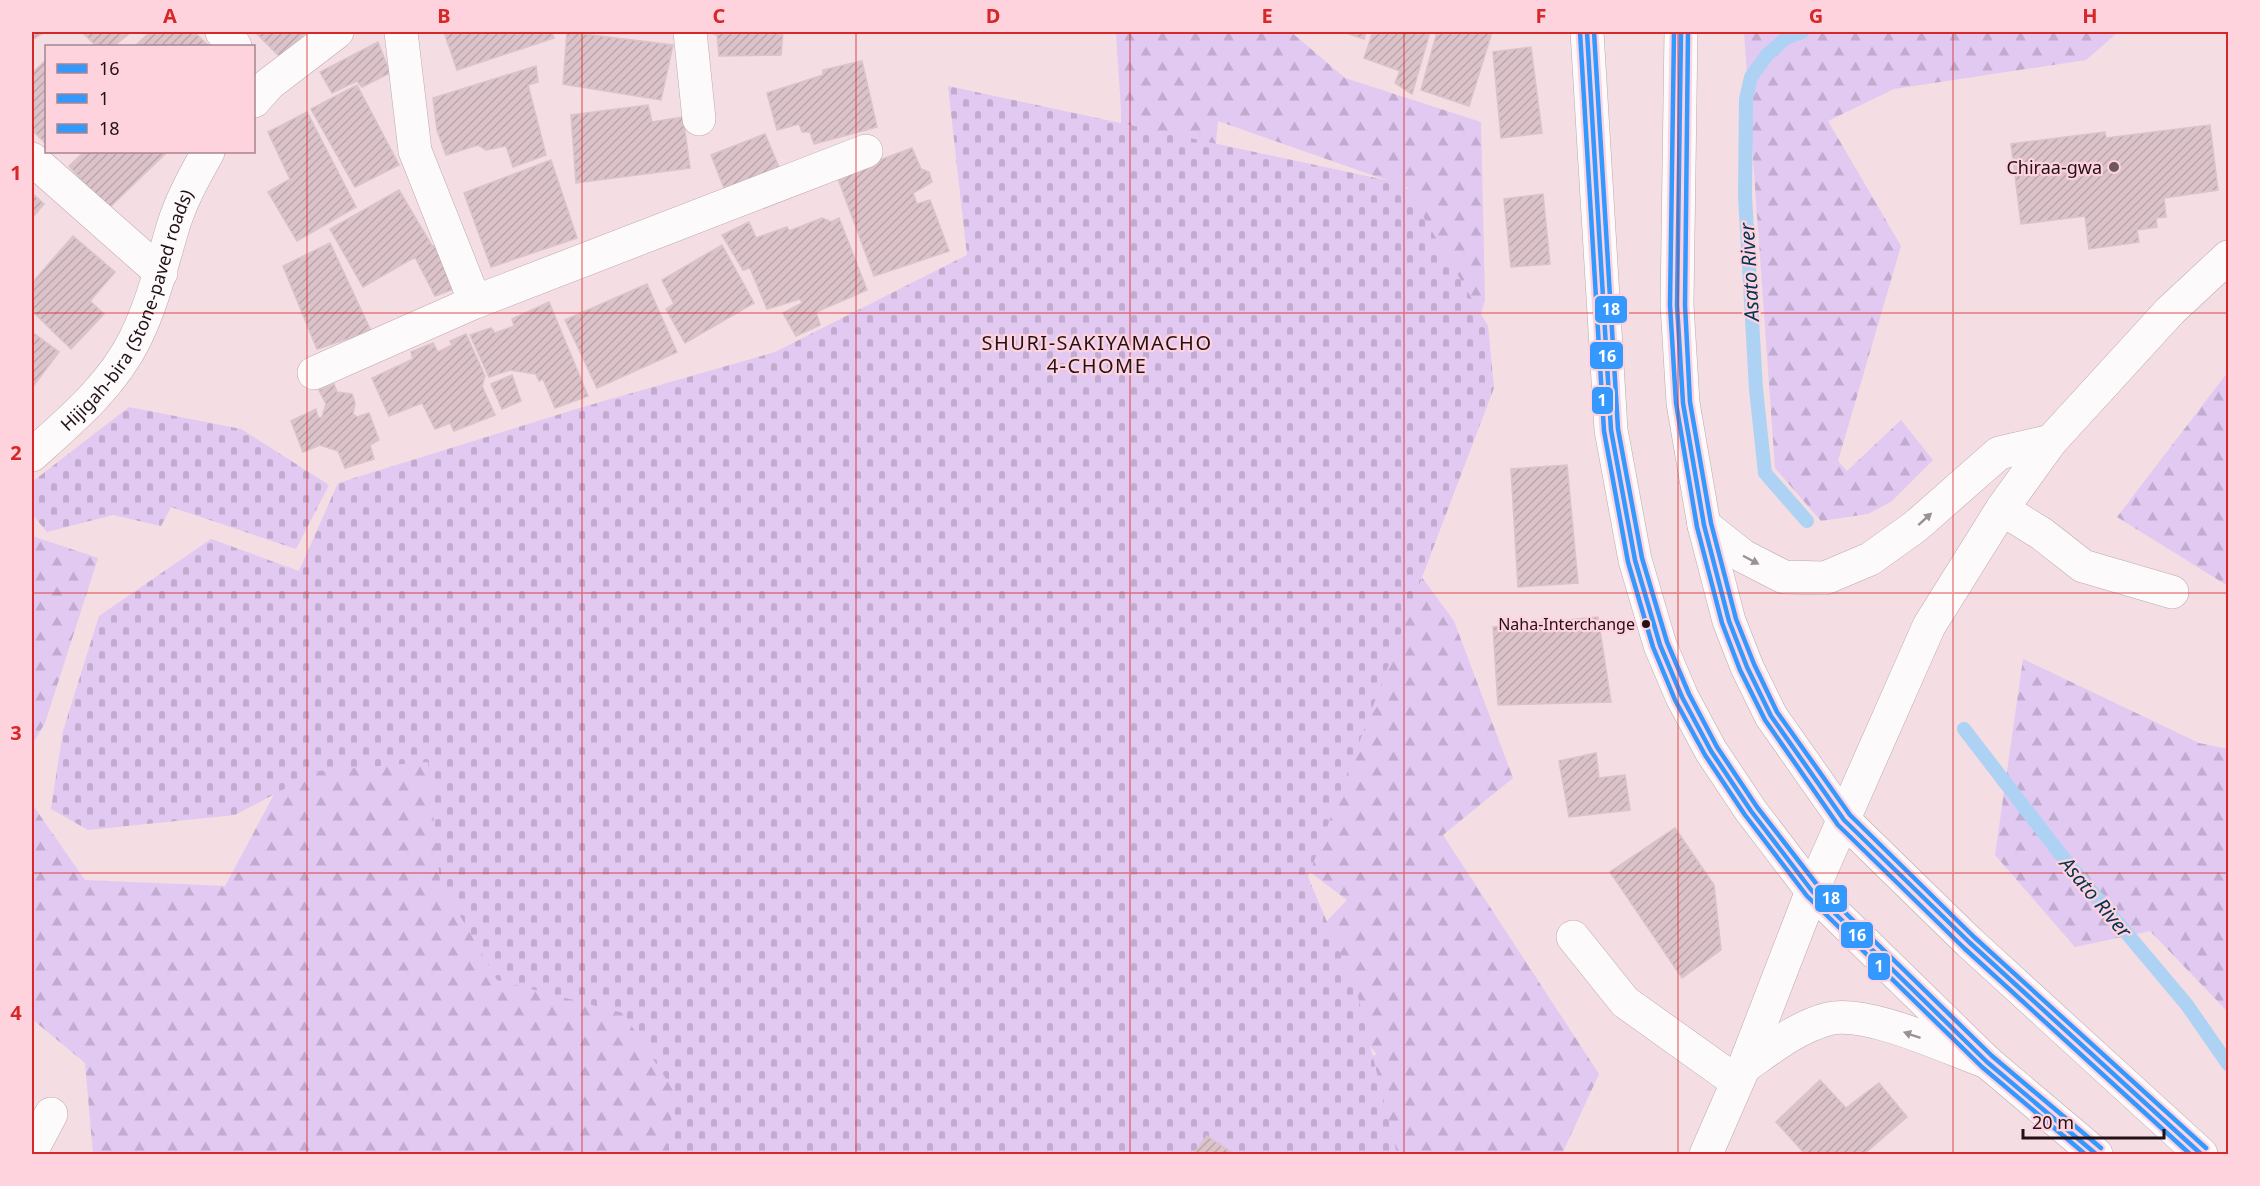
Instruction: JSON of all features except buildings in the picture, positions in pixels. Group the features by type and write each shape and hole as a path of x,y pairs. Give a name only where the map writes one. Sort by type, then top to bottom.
{"street":[{"path":"222,32 235,45"},
{"path":"259,84 337,32"},
{"path":"401,32 415,151 475,302"},
{"path":"690,32 699,119"},
{"path":"1587,32 1611,430 1635,560 1660,645 1682,697 1711,751 1751,811 1812,891 1987,1062 2096,1155"},
{"path":"1681,32 1677,305 1683,403 1704,525 1729,621 1747,667 1777,726 1844,820 1969,942 2201,1155"},
{"path":"314,373 475,302 866,151"},
{"name":"Hijigah-bira (Stone-paved roads)","path":"32,455 70,421 111,378 135,339 189,185 207,153"},
{"path":"32,159 160,273"},
{"path":"1706,1155 1741,1075 1812,891 1929,626 2002,509 2051,441 2170,310 2229,257"},
{"path":"1704,525 1743,556 1784,577 1825,578 1870,559 1916,526 1999,453 2051,441"},
{"path":"2002,509 2042,534 2083,567 2172,592"},
{"path":"1573,938 1625,1002 1741,1075"},
{"path":"1741,1075 1807,1028 1842,1017 1869,1020 1987,1062"},
{"path":"32,1150 51,1114"}],"green space":[{"path":"1116,32 1291,32 1345,78 1481,122 1485,300 1407,557 1454,621 1513,778 1443,835 1599,1074 1562,1154 1344,1154 1308,1062 1377,1055 1299,950 1347,900 1254,830 1115,792 998,815 859,859 799,928 828,955 818,1010 729,999 725,1071 819,1084 826,1154 93,1154 85,1063 32,1019 32,804 85,880 225,886 300,746 256,654 206,618 252,565 329,595 349,506 515,452 503,626 577,661 621,770 594,918 702,920 740,872 827,810 983,749 925,685 969,637 1022,706 1164,721 1228,677 1167,420 1241,438 1358,422 1337,275 1409,188 1218,121 1195,365 1121,394 1121,110"},
{"path":"1744,32 2118,32 2086,60 1894,89 1828,121 1901,246 1838,461 1847,471 1901,420 1933,460 1892,501 1868,514 1821,521 1775,468"},
{"path":"948,86 1404,184 1488,326 1494,388 1308,877 1357,993 1397,1154 665,1154 676,1094 623,1013 497,980 440,881 428,762 318,771 235,815 88,830 51,809 63,731 99,616 211,539 299,571 338,483 583,407 775,352 967,255"},
{"path":"2228,372 2228,586 2117,517"},
{"path":"129,407 241,429 329,485 296,549 171,507 161,526 113,515 47,532 32,514 32,482"},
{"path":"32,536 98,558 45,723 32,745"},
{"path":"2023,659 2199,743 2228,749 2228,1012 2150,931 2075,947 1995,855"}],"waterway":[{"name":"Asato River","path":"1802,32 1786,38 1767,55 1751,77 1746,99 1745,196 1756,389 1765,473 1807,521"},
{"name":"Asato River","path":"1964,729 2061,855 2187,1005 2228,1064"}],"transit line":[{"name":"1","path":"1580,32 1604,431 1628,562 1653,647 1675,700 1705,755 1745,815 1807,896 1982,1067 2085,1154"},
{"name":"16","path":"1587,32 1611,430 1635,560 1660,645 1682,697 1711,751 1751,811 1812,891 1987,1062 2096,1154"},
{"name":"18","path":"1594,32 1618,429 1642,558 1667,642 1689,694 1717,747 1757,807 1818,886 1992,1056 2101,1148"},
{"name":"1","path":"1674,32 1670,305 1676,403 1697,527 1722,623 1740,670 1765,720 1838,825 1964,948 2190,1154"},
{"name":"16","path":"1681,32 1677,305 1683,403 1704,525 1729,621 1747,667 1771,716 1844,820 1969,942 2201,1154"},
{"name":"18","path":"1688,32 1685,305 1690,402 1711,523 1736,619 1754,664 1777,712 1850,815 1974,937 2206,1148"}],"place":[{"name":"Chiraa-gwa","path":"2114,167"},
{"name":"Naha-Interchange","path":"1646,624"}],"district":[{"name":"SHURI-SAKIYAMACHO 4-CHOME","path":"1097,354"}]}
